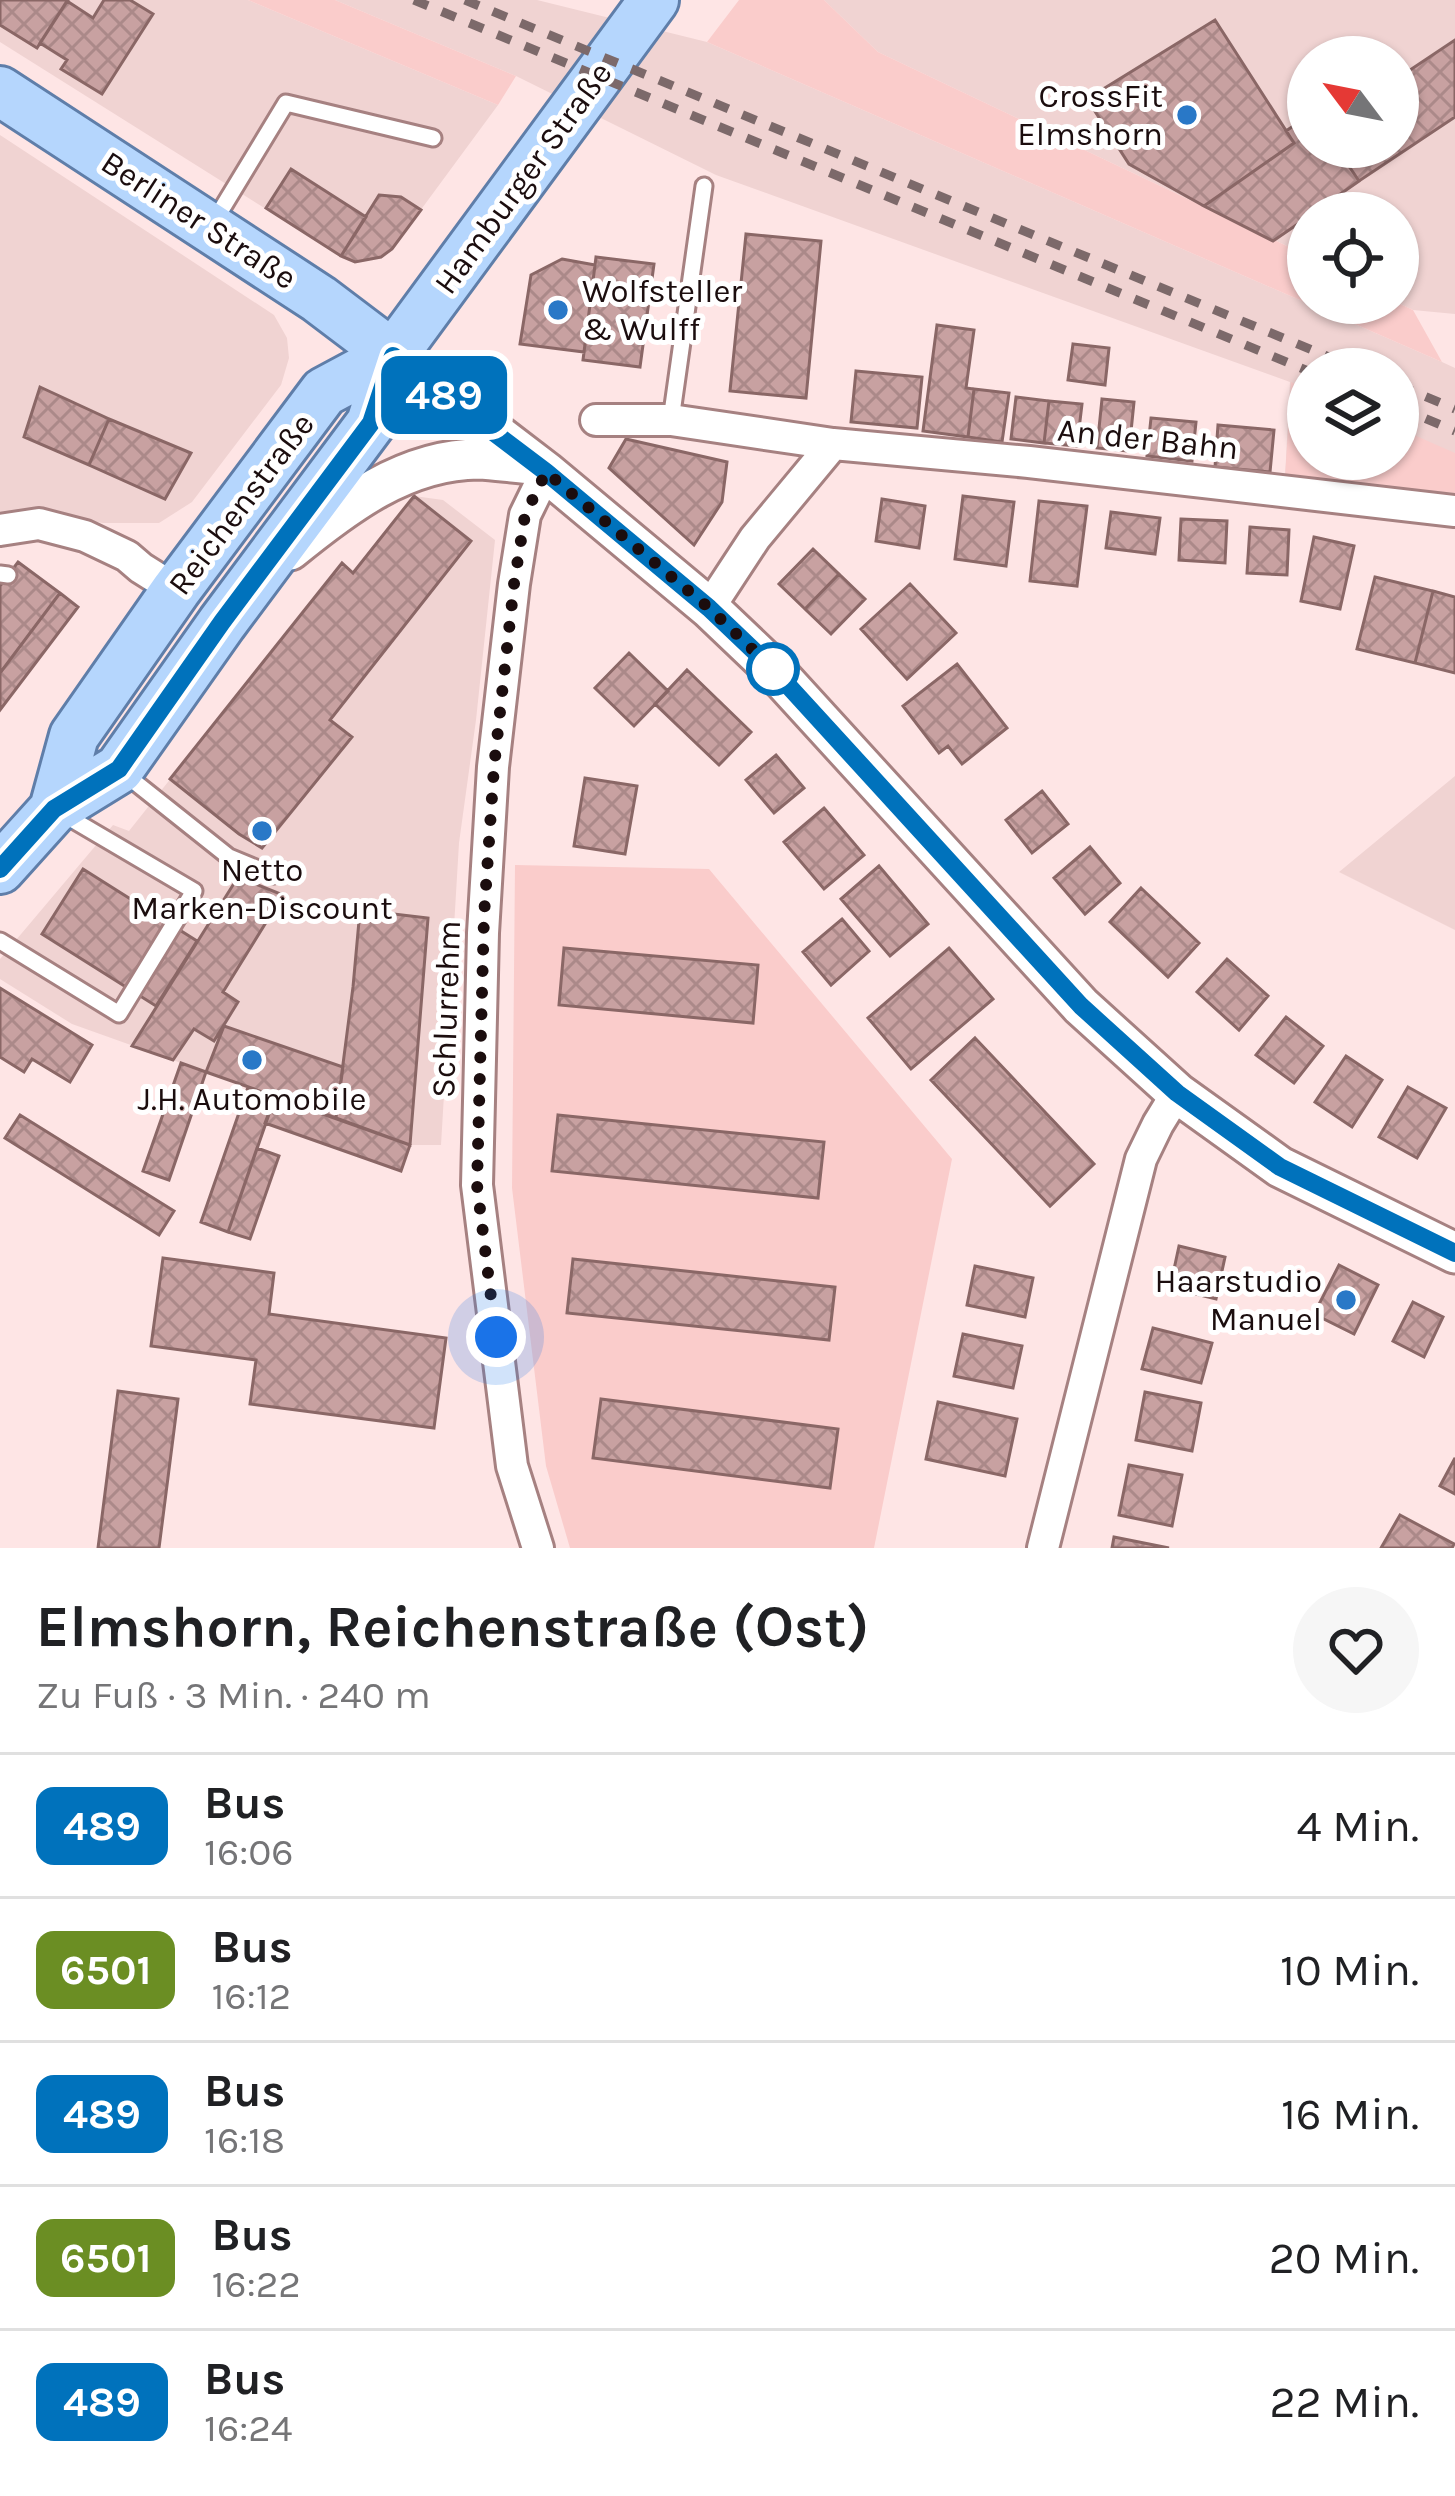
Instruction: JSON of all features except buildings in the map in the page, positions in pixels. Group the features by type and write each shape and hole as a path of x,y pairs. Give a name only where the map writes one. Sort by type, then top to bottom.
{"main road":[{"name":"Hamburger Straße","path":"393,356 653,0"},
{"name":"Berliner Straße","path":"0,91 319,299 393,356"},
{"name":"Reichenstraße","path":"0,869 54,809 119,769 371,423 393,356"},
{"name":"Reichenstraße","path":"54,809 74,736 324,392 393,356"}],"street":[{"path":"393,356 540,468 709,608 773,669 1081,1006 1177,1093 1280,1167 1455,1253"},
{"name":"An der Bahn","path":"596,420 671,420 833,445 1030,462 1455,511"},
{"path":"709,608 755,538 833,445"},
{"path":"257,577 343,506 415,469 476,459 540,468"},
{"name":"Schlurrehm","path":"538,1548 512,1466 477,1185 483,933 494,767 514,584 525,515 540,468"},
{"path":"0,530 39,524 85,536 127,556 176,590"},
{"path":"1043,1548 1141,1159 1177,1093"}],"lane":[{"path":"210,227 286,103 433,138"},
{"path":"671,420 704,186"},
{"path":"119,769 229,857 273,874"},
{"path":"0,940 119,1014 194,891 54,809"}],"shaded area":[{"path":"0,0 248,0 498,105 392,249 381,257 355,262 0,42"},
{"path":"248,0 335,0 516,76 498,105"},
{"path":"335,0 537,0 707,42 1287,295 1287,324 1355,324 1410,348 1287,348 1287,381 716,175 516,76"},
{"path":"739,0 824,0 878,52 1287,246 1287,295 707,42"},
{"path":"824,0 1455,0 1455,314 1419,311 1419,192 1287,192 1287,246 878,52"},
{"path":"0,135 274,315 287,338 289,358 281,385 192,502 159,523 0,520"},
{"path":"1419,321 1442,362 1419,348 1355,324"},
{"path":"1419,352 1455,368 1455,493 1308,480 1419,480"},
{"path":"1419,437 1455,453 1455,493 1308,480 1419,480"},
{"path":"414,496 443,500 495,540 459,843 441,1145 410,1145 72,1024 0,979 0,959 113,825 129,831 342,563 354,572"},
{"path":"1455,776 1455,930 1339,872"},
{"path":"515,865 709,869 952,1159 874,1548 570,1548 546,1466 512,1188"}],"railway":[{"path":"414,0 1287,362"},
{"path":"465,0 1307,348"},
{"path":"1419,394 1455,409"},
{"path":"1419,416 1455,431"}],"bus line":[{"name":"489","path":"0,869 54,809 119,769 371,423 393,356 546,472 709,608 773,669 1081,1006 1177,1093 1280,1167 1455,1253"}],"place":[{"name":"CrossFit Elmshorn","path":"1187,115"},
{"name":"Wolfsteller & Wulff","path":"558,310"},
{"name":"Netto Marken-Discount","path":"262,831"},
{"name":"J.H. Automobile","path":"252,1060"},
{"name":"Haarstudio Manuel","path":"1346,1300"}],"route":[{"path":"496,1337 477,1185 484,916 514,584 525,515 546,472 709,608 773,669"}]}
